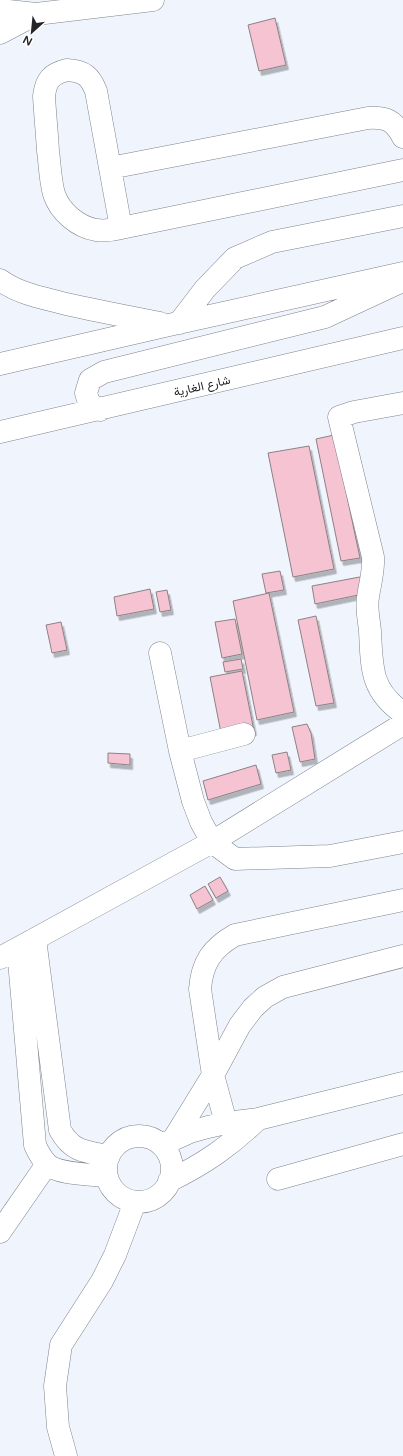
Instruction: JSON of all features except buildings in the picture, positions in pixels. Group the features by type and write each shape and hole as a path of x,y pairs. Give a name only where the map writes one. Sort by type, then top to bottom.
{"street":[{"path":"0,10 36,14 153,0"},
{"path":"0,33 36,14"},
{"path":"121,228 96,91 86,74 77,70 58,72 50,78 45,86 44,96 50,173 54,194 59,205 66,214 76,222 86,227 97,230 121,228 403,170"},
{"path":"110,168 368,118 390,120 398,127 403,137"},
{"path":"174,324 235,258 272,242 403,216"},
{"path":"0,364 403,273"},
{"path":"0,280 8,286 34,296 111,314 174,324"},
{"path":"100,410 89,403 86,393 90,380 104,372 325,317 403,281"},
{"name":"شارع الغارية","path":"0,432 100,410 403,338"},
{"path":"403,403 354,412 340,417 373,557 373,576 367,608 373,671 378,686 387,699 403,713"},
{"path":"160,653 180,751 193,801 201,822 212,842 235,859 330,856 403,842"},
{"path":"18,949 212,842 403,724"},
{"path":"180,751 244,734"},
{"path":"226,1123 212,1075 200,989 204,966 216,947 235,935 403,900"},
{"path":"18,949 35,1145 40,1156 47,1164 58,1170 108,1166"},
{"path":"18,949 60,1130 64,1137 75,1148 108,1166"},
{"path":"403,956 283,987 264,997 240,1025 212,1075 167,1143 168,1153 172,1163 172,1173 164,1191 156,1198 146,1202 135,1202 126,1200 117,1194 111,1186 108,1166 115,1147 132,1137 142,1136 167,1143 190,1132 226,1123 258,1119 403,1083"},
{"path":"169,1181 194,1169 217,1155 258,1119"},
{"path":"278,1179 403,1144"},
{"path":"0,1232 47,1164"},
{"path":"66,1456 58,1427 55,1386 61,1345 102,1281 115,1255 135,1202"}]}
